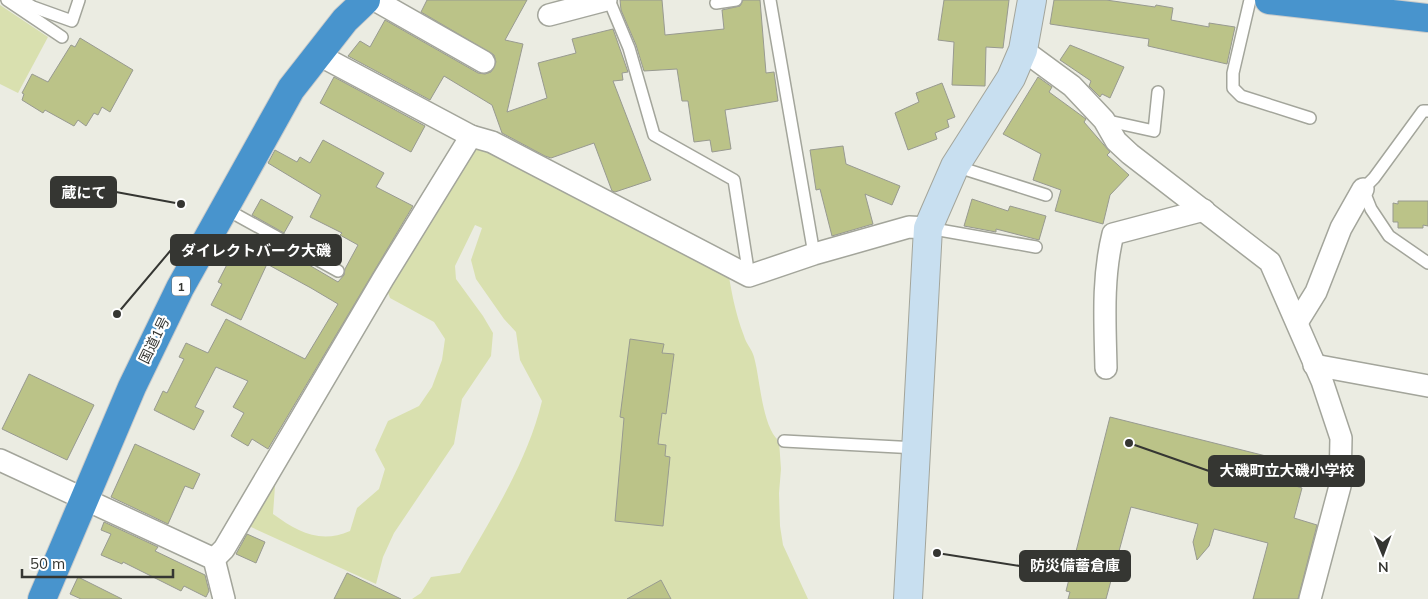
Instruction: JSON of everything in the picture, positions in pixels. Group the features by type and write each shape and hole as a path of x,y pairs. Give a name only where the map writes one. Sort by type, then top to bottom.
{"highway":[{"name":"国道1号","path":"42,599 132,387 180,288 223,208 291,89 345,20 366,0"},
{"path":"1286,1 1428,18"}],"street":[{"path":"375,0 484,62"},
{"path":"549,15 608,0"},
{"path":"908,599 928,228 955,166 1011,78 1023,50 1032,0"},
{"path":"1023,50 1072,86 1104,120 1116,141 1270,262 1298,321 1340,438 1340,486 1310,599"},
{"path":"317,54 471,136 492,142 749,276 814,254 909,227 928,228"},
{"path":"214,559 224,549 383,279 429,208 471,136"},
{"path":"1298,321 1316,292 1341,228 1363,188"},
{"path":"1106,368 1104,300 1107,255 1112,234 1204,210"},
{"path":"1284,292 1294,289 1316,292"},
{"path":"1314,365 1428,386"},
{"path":"0,460 214,559"},
{"path":"214,559 224,599"}],"lane":[{"path":"7,0 62,37"},
{"path":"21,0 33,7 72,21 79,0"},
{"path":"608,0 630,48 654,135 734,180 749,276"},
{"path":"716,4 736,0"},
{"path":"770,0 814,254"},
{"path":"1250,0 1233,72 1233,88 1241,96 1310,118"},
{"path":"1104,120 1154,131 1158,92"},
{"path":"1428,111 1423,111 1374,178 1363,188 1371,209 1389,236 1428,263"},
{"path":"955,166 1046,195"},
{"path":"223,208 338,271"},
{"path":"928,228 1036,247"},
{"path":"784,441 917,448"}],"green space":[{"path":"0,5 48,37 18,93 0,84"},
{"path":"471,136 727,265 738,319 754,357 765,414 773,434 779,441 781,469 779,493 780,526 783,545 808,599 412,599 421,593 431,577 460,573 496,511 518,468 542,401 520,360 516,332 504,319 476,279 471,260 482,228 475,225 455,266 456,279 493,333 491,356 462,399 454,444 394,533 383,557 376,584 240,522 265,479 275,486 273,514 300,531 319,536 339,535 350,531 357,508 379,489 385,469 375,450 388,421 419,406 432,387 442,360 445,339 434,322 390,298 383,279"}],"building":[{"path":"427,0 527,0 505,40 523,44 507,112 547,98 538,63 576,53 572,39 613,29 628,72 622,73 623,80 613,81 651,180 615,192 612,191 594,143 551,158 545,156 502,133 492,105 444,76 430,100 348,56 360,41 370,47 385,20 478,73 485,74 491,72 496,62 494,55 421,12"},
{"path":"620,0 662,0 665,35 724,29 722,10 740,6 743,0 760,0 766,73 774,72 778,101 725,110 731,149 712,152 710,140 694,142 688,101 682,101 677,69 644,71 636,45 621,10"},
{"path":"944,0 1009,0 1003,48 986,47 985,86 952,85 954,42 938,40"},
{"path":"1054,0 1106,0 1155,7 1156,5 1173,8 1171,20 1209,27 1209,23 1235,27 1227,64 1148,46 1149,39 1050,24"},
{"path":"80,38 133,70 110,112 102,107 98,115 94,113 86,126 78,120 74,126 45,110 43,113 22,100 24,94 22,93 32,74 48,82 71,45 75,47"},
{"path":"1070,45 1124,67 1110,98 1102,94 1100,97 1089,86 1091,81 1060,60"},
{"path":"334,77 425,126 411,152 320,103"},
{"path":"1038,77 1052,87 1049,92 1086,119 1084,122 1110,152 1107,155 1129,175 1110,195 1103,224 1055,211 1061,190 1033,180 1041,154 1003,134"},
{"path":"942,83 955,117 947,120 949,127 935,133 937,139 908,150 895,113 919,102 916,93"},
{"path":"323,140 384,173 376,187 413,206 268,449 252,439 248,446 231,436 244,413 233,407 248,381 216,367 195,407 204,411 194,430 154,410 163,391 167,393 184,359 179,357 186,343 208,353 226,319 305,359 338,304 311,288 267,264 241,320 211,305 222,284 218,282 236,247 254,255 263,238 338,282 344,275 345,269 358,245 340,235 342,233 310,217 321,195 268,163 275,150 297,162 300,157 310,163"},
{"path":"843,146 846,164 900,186 892,205 865,194 873,224 832,236 820,189 816,190 810,150"},
{"path":"261,199 293,217 284,233 252,215"},
{"path":"972,199 1008,211 1010,206 1046,216 1039,240 996,229 996,232 964,226"},
{"path":"1398,201 1428,201 1428,226 1423,225 1423,228 1398,228 1398,222 1393,222 1393,203 1398,204"},
{"path":"630,339 664,344 662,353 674,354 666,414 662,413 658,444 666,445 665,456 670,457 663,526 615,521 624,418 620,417"},
{"path":"29,374 94,405 67,460 2,429"},
{"path":"1110,417 1282,460 1277,480 1302,488 1294,518 1317,525 1298,599 1253,599 1268,543 1214,529 1209,546 1197,560 1193,542 1198,524 1131,507 1106,599 1068,599 1070,592 1066,591"},
{"path":"135,444 200,474 193,489 185,486 168,524 111,497"},
{"path":"104,522 158,547 155,551 205,575 209,591 206,597 184,586 181,591 123,562 122,564 101,555 111,534 101,530"},
{"path":"247,534 265,542 256,563 236,554"},
{"path":"347,573 401,599 334,599"},
{"path":"78,577 122,599 81,599 70,594"},
{"path":"661,580 671,599 627,599"}],"place":[{"name":"蔵にて","path":"181,204"},
{"name":"ダイレクトバーク大磯","path":"117,314"},
{"name":"大磯町立大磯小学校","path":"1129,443"},
{"name":"防災備蓄倉庫","path":"937,553"}]}
